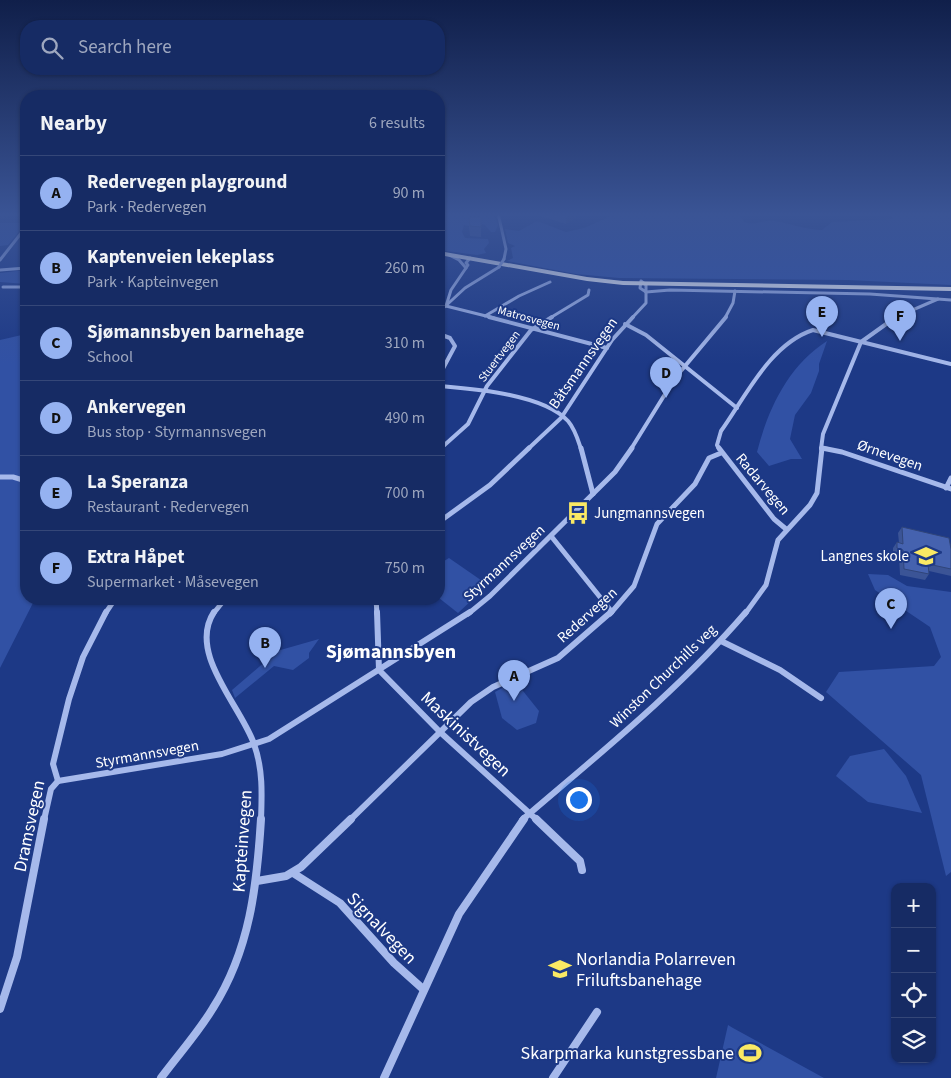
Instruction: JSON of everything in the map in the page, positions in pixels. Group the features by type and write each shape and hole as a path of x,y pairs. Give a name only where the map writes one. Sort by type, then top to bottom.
{"highway":[{"path":"501,263 573,277 643,286 723,284 951,289"},
{"path":"573,277 643,286"}],"street":[{"path":"446,306 449,294 468,263"},
{"path":"446,306 466,288 499,267 501,263"},
{"path":"0,270 20,268"},
{"path":"485,316 519,296 550,282"},
{"path":"0,291 2,286 20,287"},
{"path":"643,286 670,290 880,294 951,300"},
{"name":"Båtsmannsvegen","path":"445,518 490,484 563,416 566,407 606,348 625,324 646,303 643,286"},
{"name":"Stuertvegen","path":"445,445 468,424 485,390 534,329 588,294 589,290"},
{"name":"Styrmannsvegen","path":"58,781 215,755 255,745 297,723 481,604 624,461 685,366 720,326 730,307 735,291"},
{"path":"862,342 899,315 938,299"},
{"name":"Matrosvegen","path":"446,306 606,348"},
{"path":"625,324 641,332 738,408"},
{"path":"721,453 717,445 718,435 773,356 808,331 821,331 951,364"},
{"path":"445,336 450,338 455,346 445,365"},
{"name":"Winston Churchills veg","path":"384,1078 423,989 472,894 529,813 647,713 721,641 748,612 764,591 775,547 786,529 806,511 817,494 821,448 826,426 862,342"},
{"path":"445,387 485,390 542,406 563,416 574,432 593,494"},
{"name":"Ørnevegen","path":"821,448 842,452 949,488"},
{"name":"Radarvegen","path":"721,453 774,520 786,529"},
{"name":"Redervegen","path":"257,881 275,879 293,873 483,693 558,658 612,612 634,586 657,524 695,484 709,458 721,453"},
{"path":"0,477 20,479"},
{"path":"949,488 951,478"},
{"path":"551,536 569,556 612,612"},
{"name":"Dramsvegen","path":"0,1009 16,957 47,804 51,789 58,781 54,773 53,764 81,659 93,632 111,605"},
{"name":"Kapteinvegen","path":"160,1078 209,1014 228,983 242,949 257,881 261,797 260,766 255,745 206,646 205,632 208,623 221,605"},
{"path":"376,605 378,670"},
{"path":"721,641 780,670 821,698"},
{"name":"Maskinistvegen","path":"378,670 440,732 576,856 582,870"},
{"name":"Signalvegen","path":"293,873 344,906 394,964 423,989"},
{"path":"553,1078 597,1012"}],"shaded area":[{"path":"519,263 951,263 951,285 848,280 619,278 576,274"},
{"path":"20,271 20,284 0,282 0,273"},
{"path":"20,335 20,605 32,605 0,668 0,340"},
{"path":"827,341 811,393 795,415 790,439 802,459 791,459 769,466 757,452 767,420 791,376 813,351"},
{"path":"449,558 488,585 458,613 445,603 445,560"},
{"path":"868,574 888,575 907,586 951,592 951,872 946,876 921,775 826,692 839,672 934,666 941,657 930,627 875,590"},
{"path":"319,639 309,653 309,658 293,670 274,666 235,698 232,690 267,660 270,653"},
{"path":"515,681 539,711 536,723 517,730 502,718 495,692"},
{"path":"884,749 906,776 922,813 868,802 836,776 850,756"},
{"name":"Skarpmarka kunstgressbane","path":"728,1025 733,1028 824,1078 716,1078"}],"building":[{"name":"Langnes skole","path":"902,527 949,538 951,569 928,564 929,574 904,569 903,550 897,548 897,542 903,544"}],"place":[{"name":"La Speranza","path":"822,337"},
{"name":"Extra Håpet","path":"900,341"},
{"name":"Ankervegen","path":"666,398"},
{"name":"Jungmannsvegen","path":"578,513"},
{"name":"Langnes skole","path":"926,556"},
{"name":"Sjømannsbyen barnehage","path":"891,629"},
{"name":"Kaptenveien lekeplass","path":"265,668"},
{"name":"Redervegen playground","path":"514,701"},
{"name":"Norlandia Polarreven Friluftsbanehage","path":"560,969"},
{"name":"Skarpmarka kunstgressbane","path":"750,1053"}],"district":[{"name":"Sjømannsbyen","path":"391,651"}]}
